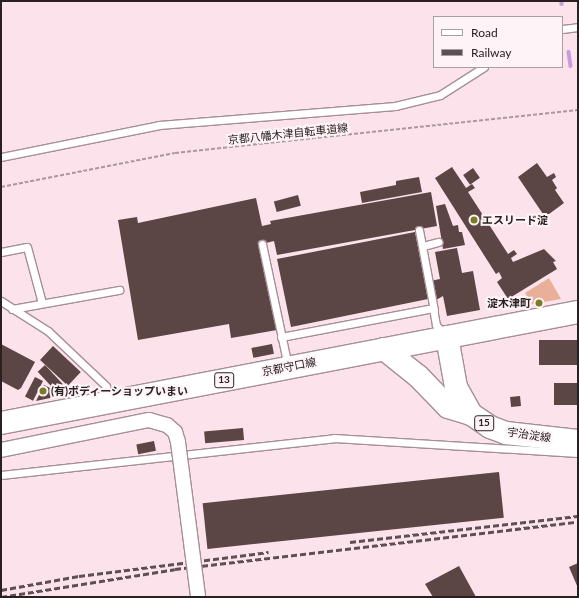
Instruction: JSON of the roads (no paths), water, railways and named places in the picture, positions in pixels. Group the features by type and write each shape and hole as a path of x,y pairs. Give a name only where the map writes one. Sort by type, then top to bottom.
{"main road":[{"name":"京都守口線","path":"1,423 578,312"},
{"name":"宇治淀線","path":"447,337 456,387 471,414 490,428 506,433 578,441"},
{"path":"384,349 418,376 448,408 471,414"}],"street":[{"path":"1,450 149,420 168,425 175,432 178,442 198,597"}],"lane":[{"path":"563,29 578,27"},
{"path":"1,157 159,125 395,106 440,95 482,68"},
{"path":"419,230 436,325 447,337"},
{"path":"423,246 438,242"},
{"path":"262,244 288,368"},
{"path":"1,252 27,247 42,303"},
{"path":"12,308 119,290"},
{"path":"1,301 48,331 106,386"},
{"path":"281,337 434,308 434,310"},
{"path":"1,475 334,438 578,453"}],"waterway":[{"path":"569,52 571,66"}],"railway":[{"path":"350,542 578,516"},
{"path":"1,597 175,569 578,522"},
{"path":"1,590 79,576 268,552"}],"place":[{"name":"エスリード淀","path":"474,220"},
{"name":"淀木津町","path":"539,303"},
{"name":"(有)ボディーショップいまい","path":"43,391"}]}
